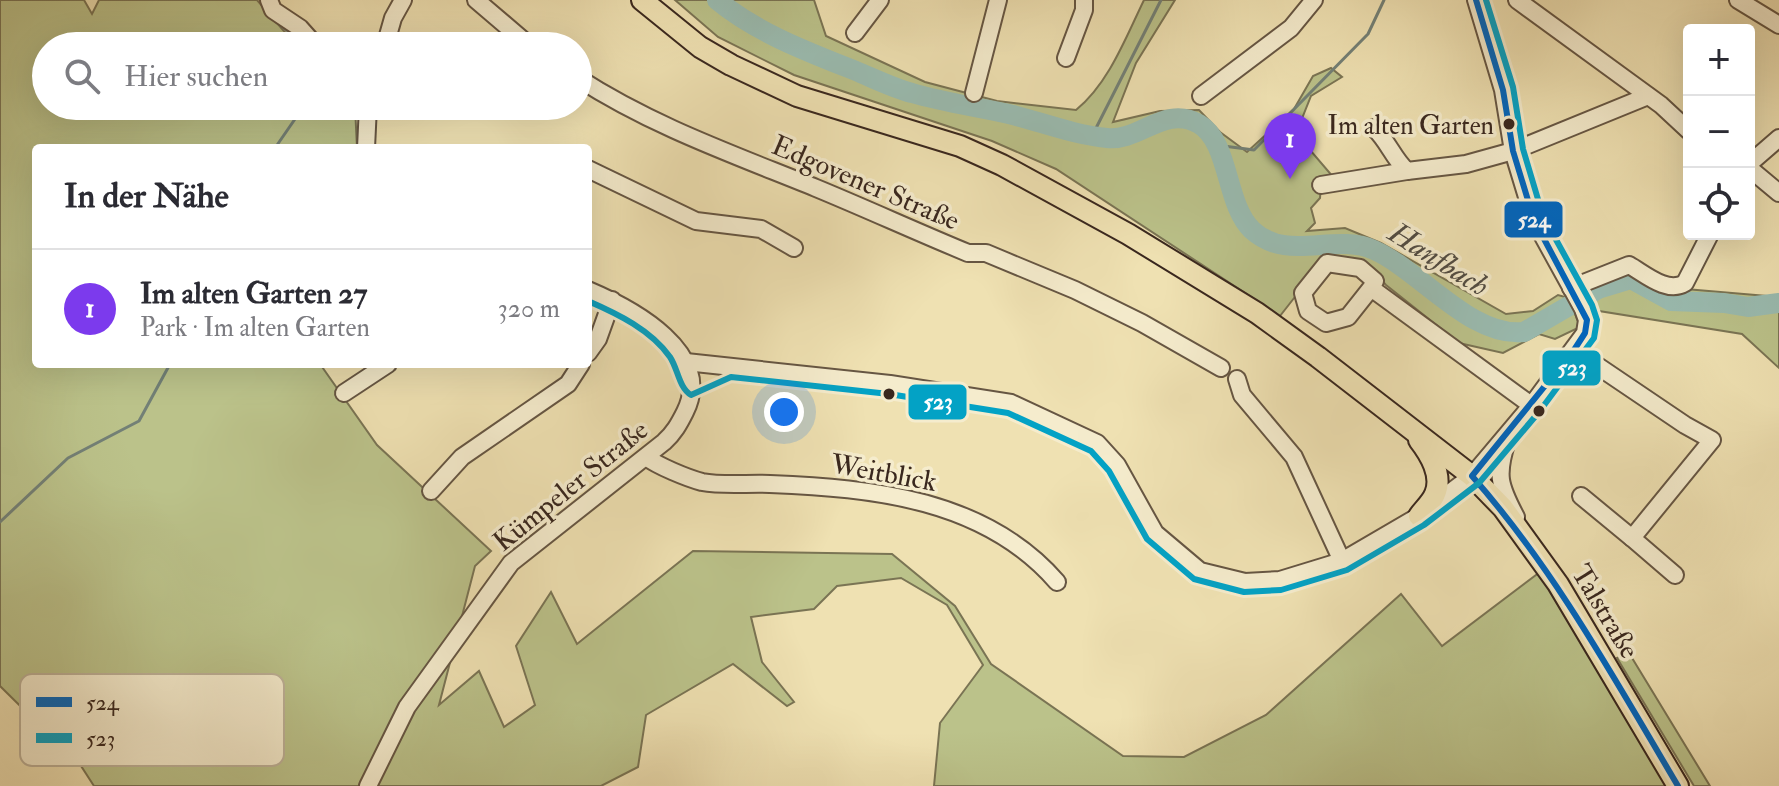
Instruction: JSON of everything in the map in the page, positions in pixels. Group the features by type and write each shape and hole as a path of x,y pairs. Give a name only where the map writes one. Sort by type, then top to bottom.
{"main road":[{"name":"Talstraße","path":"642,0 700,47 731,65 797,96 960,146 1002,165 1128,234 1257,313 1409,427 1472,476 1503,508 1558,584 1678,786"},
{"path":"1409,427 1428,451 1437,475 1436,494 1419,516"}],"street":[{"path":"269,0 273,10 304,32"},
{"path":"389,32 403,0"},
{"path":"476,0 514,32"},
{"path":"855,33 880,0"},
{"path":"974,93 998,0"},
{"path":"1066,58 1084,10 1084,0"},
{"path":"1201,96 1291,28 1314,0"},
{"path":"686,362 890,384 1011,403 1097,443 1117,465 1155,533 1200,571 1245,582 1280,580 1342,561 1419,516 1472,476 1585,333 1587,320 1534,220 1513,151 1503,90 1476,0"},
{"path":"1517,0 1648,96 1683,126"},
{"path":"1738,0 1779,25"},
{"name":"Edgovener Straße","path":"592,86 633,110 711,147 968,253 986,253 1042,275 1142,323 1221,368"},
{"path":"1321,185 1466,164 1513,151 1648,96"},
{"path":"366,144 367,120"},
{"path":"1374,128 1383,137 1396,161 1407,171"},
{"path":"1755,160 1779,138"},
{"path":"1751,168 1779,193"},
{"path":"592,171 696,221 761,229 794,248"},
{"path":"1576,297 1629,265 1668,287 1678,287 1685,283 1707,240"},
{"path":"1371,288 1531,405"},
{"path":"592,292 612,300 665,335 686,362 693,385 729,367"},
{"path":"592,347 612,300"},
{"path":"1574,350 1712,440 1632,538"},
{"path":"344,393 382,368"},
{"path":"431,491 462,457 568,384 578,368"},
{"path":"1237,379 1242,395 1294,457 1342,561"},
{"name":"Kümpeler Straße","path":"368,786 407,707 511,563 675,433 689,404 693,385"},
{"path":"1509,432 1499,466 1500,480 1530,545"},
{"path":"664,442 681,473"},
{"name":"Weitblick","path":"646,457 702,482 805,485 895,495 931,503 1015,543 1041,563 1057,582"},
{"path":"1581,496 1675,575"}],"green space":[{"path":"0,0 84,0 92,14 99,0 257,0 285,32 32,32 32,120 356,120 357,144 32,144 32,368 323,368 377,445 491,551 475,566 439,705 479,671 504,727 535,705 516,646 551,592 577,644 693,551 892,554 955,606 991,664 1123,756 1184,757 1266,715 1401,594 1442,646 1540,572 1666,786 934,786 940,723 983,665 947,605 901,578 837,586 814,609 751,617 762,662 794,702 787,706 733,664 646,715 638,767 601,786 94,786 81,766 284,766 284,674 20,674 20,706 0,686"},
{"path":"675,0 814,0 826,36 925,82 997,101 1076,110 1107,73 1144,0 1175,0 1136,63 1113,122 1160,111 1199,110 1220,132 1247,152 1294,109 1313,76 1331,68 1342,77 1311,96 1299,126 1310,150 1334,178 1321,185 1320,198 1311,208 1315,223 1307,231 1345,228 1381,243 1506,314 1533,311 1558,295 1569,298 1580,327 1555,339 1539,334 1503,353 1459,343 1386,285 1367,264 1327,256 1280,316 1056,169 992,141 794,75 718,37"},
{"path":"1621,275 1662,287 1779,297 1779,368 1742,334 1593,310 1583,294"},
{"path":"1629,653 1710,786 1694,786 1617,658"}],"waterway":[{"name":"Hanfbach","path":"717,0 732,12 784,41 905,91 1107,138 1130,135 1175,118 1199,124 1217,144 1243,219 1266,240 1281,245 1343,244 1374,250 1466,314 1504,331 1524,332 1598,289 1631,279 1671,301 1748,307 1779,303"},
{"path":"1092,136 1161,0"},
{"path":"1216,145 1254,150 1368,34 1384,0"},
{"path":"275,21 289,32"},
{"path":"278,144 294,120"},
{"path":"0,522 68,458 139,421 168,368"}],"transit line":[{"name":"524","path":"1476,0 1503,90 1513,151 1534,220 1587,320 1585,333 1574,350 1472,476 1557,587 1678,786"},
{"name":"523","path":"592,303 622,317 662,347 691,395 731,377 889,394 1008,413 1091,451 1109,471 1147,539 1194,579 1244,592 1281,590 1347,570 1424,525 1479,483 1539,412 1594,338 1597,320 1592,305 1543,216 1523,149 1513,87 1486,0"}],"place":[{"name":"Im alten Garten","path":"1509,124"},
{"name":"Im alten Garten 27","path":"1290,179"}]}
